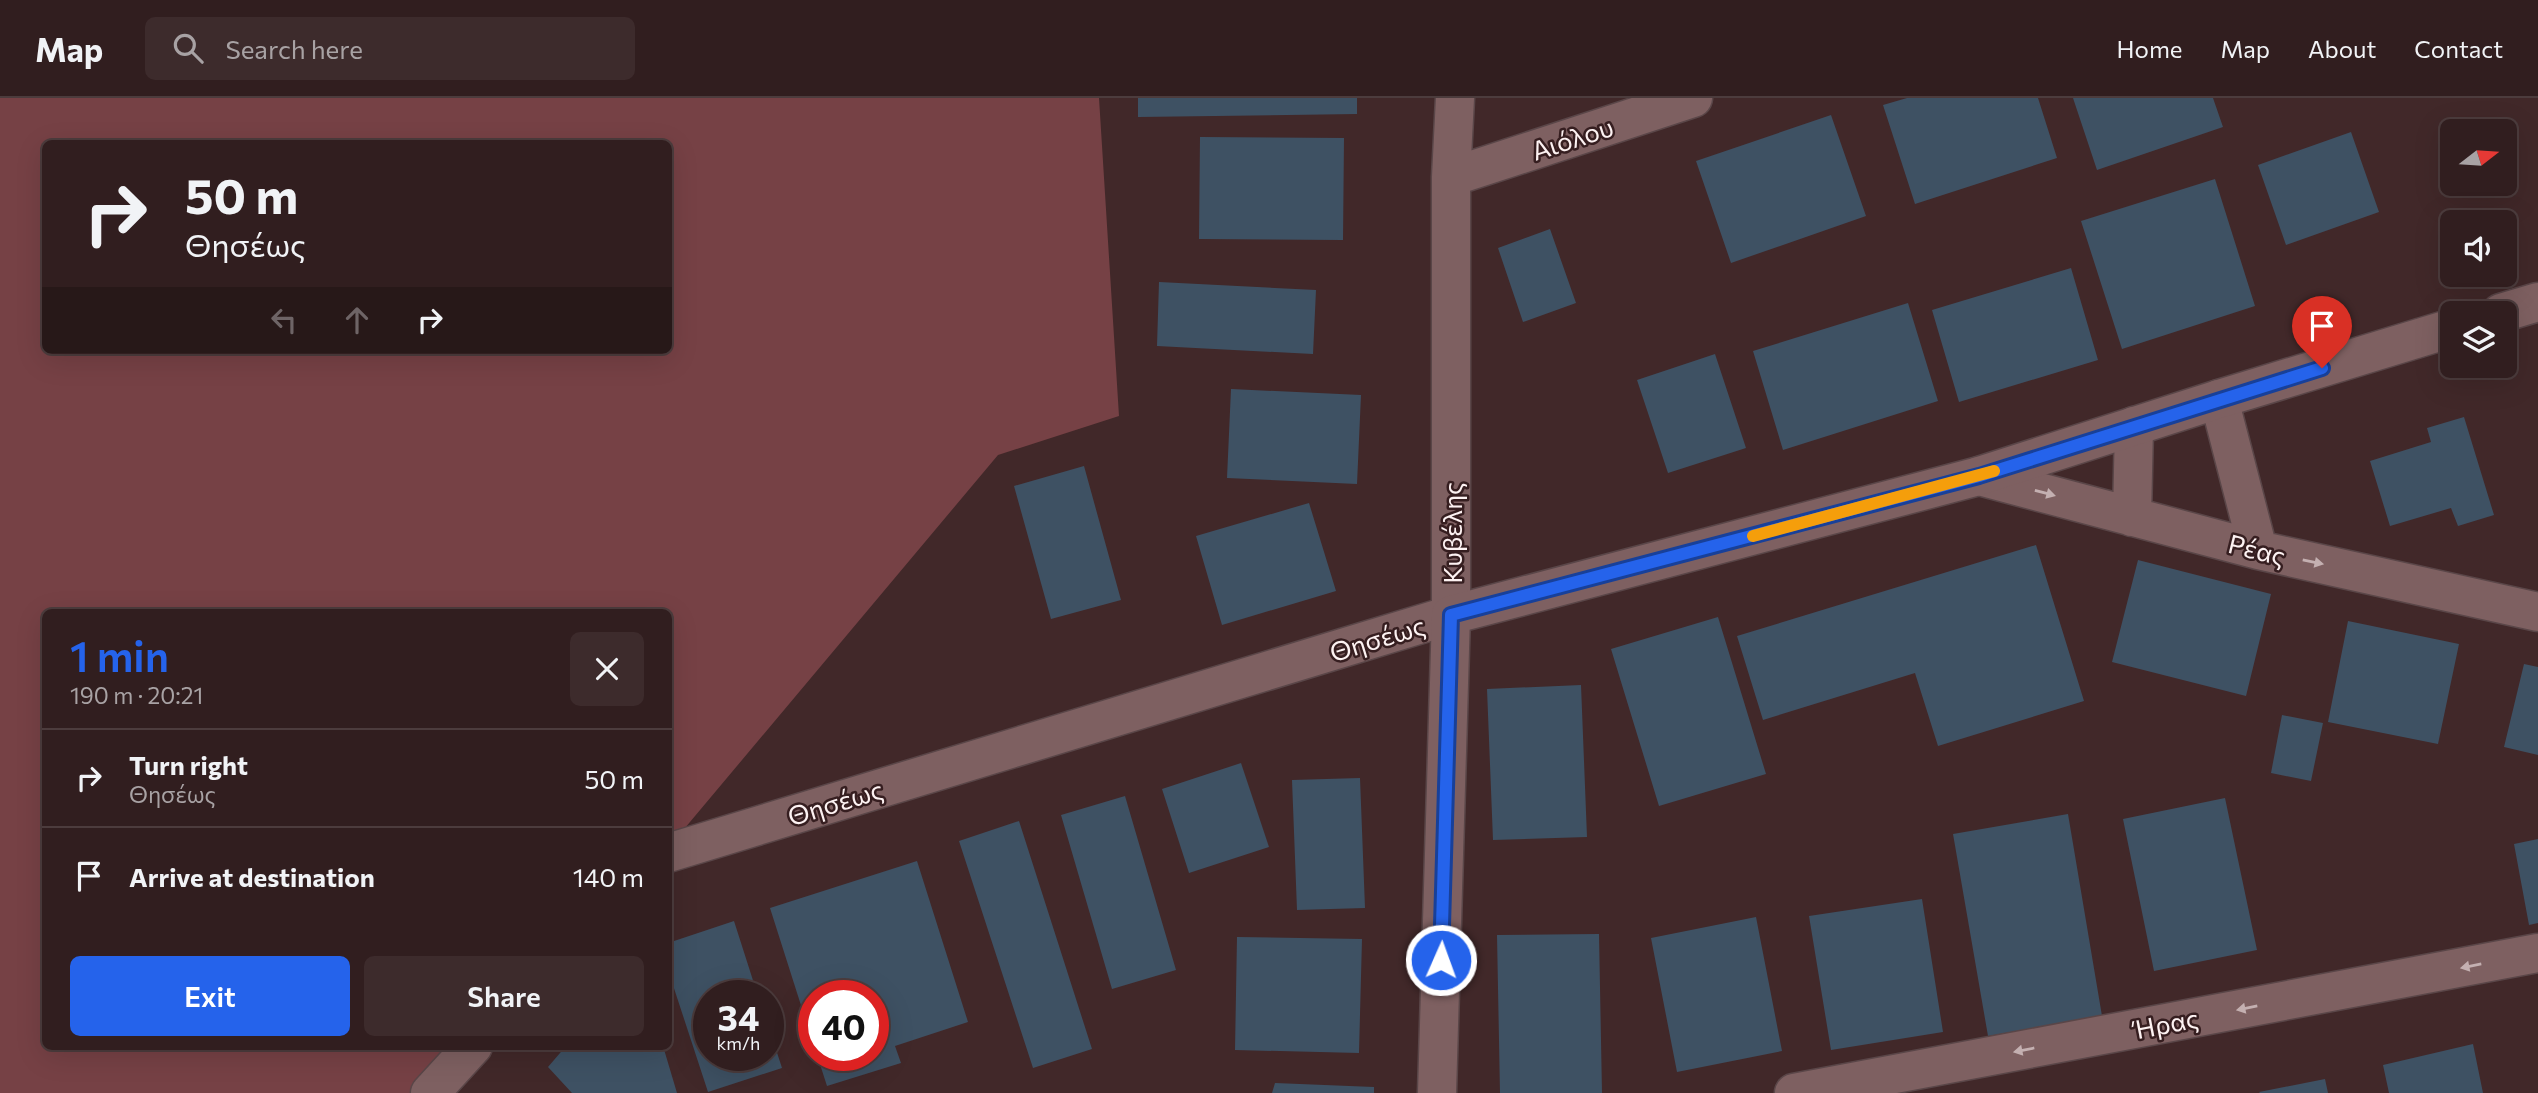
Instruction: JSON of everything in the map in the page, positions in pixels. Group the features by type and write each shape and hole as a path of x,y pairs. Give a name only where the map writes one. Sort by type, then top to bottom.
{"street":[{"name":"Κυβέλης","path":"1437,1093 1451,615 1451,177 1455,98"},
{"name":"Αιόλου","path":"1451,177 1693,98"},
{"path":"2517,308 2538,302"},
{"name":"Θησέως","path":"672,852 1451,615 1979,476 2440,332"},
{"path":"2219,399 2258,550"},
{"path":"2132,517 2134,426"},
{"name":"Ρέας","path":"1979,476 2258,550 2538,612"},
{"name":"Ήρας","path":"1794,1093 2538,953"},
{"path":"430,1093 469,1050"}],"shaded area":[{"path":"0,98 1099,98 1119,416 998,455 672,843 672,609 42,609 42,1050 470,1050 430,1093 0,1093"}],"building":[{"path":"1138,98 1357,98 1357,114 1138,117"},
{"path":"1907,98 2038,98 2057,158 1915,204 1883,105"},
{"path":"2073,98 2213,98 2223,127 2097,170"},
{"path":"1831,115 1866,216 1731,263 1696,161"},
{"path":"2351,132 2379,212 2286,245 2258,165"},
{"path":"1200,137 1344,138 1343,240 1199,239"},
{"path":"2215,179 2255,306 2122,349 2081,221"},
{"path":"1550,229 1576,303 1523,322 1498,248"},
{"path":"2071,268 2098,360 1959,402 1932,310"},
{"path":"1159,282 1316,290 1313,354 1157,346"},
{"path":"1908,303 1938,401 1783,450 1753,351"},
{"path":"1715,354 1746,448 1668,473 1637,380"},
{"path":"1231,389 1361,395 1357,484 1227,478"},
{"path":"2464,417 2494,515 2458,526 2451,508 2390,526 2370,461 2431,442 2427,428"},
{"path":"1084,466 1121,600 1051,619 1014,486"},
{"path":"1309,503 1336,591 1222,625 1196,536"},
{"path":"2036,545 2084,701 1938,746 1915,673 1763,720 1737,636"},
{"path":"2138,560 2271,594 2246,696 2112,662"},
{"path":"1718,617 1766,774 1659,806 1611,649"},
{"path":"2348,621 2459,644 2438,744 2328,722"},
{"path":"2524,664 2538,667 2538,755 2504,747"},
{"path":"1581,685 1587,837 1493,840 1487,689"},
{"path":"2282,715 2323,723 2311,781 2271,773"},
{"path":"1241,763 1269,847 1189,873 1162,789"},
{"path":"1360,778 1365,908 1297,910 1292,780"},
{"path":"1125,796 1176,970 1112,989 1061,815"},
{"path":"2225,798 2257,950 2154,971 2123,819"},
{"path":"2068,814 2102,1016 1988,1036 1953,834"},
{"path":"1019,821 1092,1049 1033,1068 959,841"},
{"path":"2538,839 2538,923 2529,925 2514,844"},
{"path":"917,861 968,1022 895,1046 901,1063 889,1067 889,980 798,980 798,996 770,908"},
{"path":"1922,899 1943,1032 1831,1050 1809,916"},
{"path":"1756,917 1782,1051 1677,1072 1651,938"},
{"path":"734,921 753,980 693,980 693,1046 672,982 672,942"},
{"path":"1599,934 1602,1093 1500,1093 1497,935"},
{"path":"1237,937 1362,939 1359,1053 1235,1050"},
{"path":"2473,1044 2483,1093 2389,1093 2383,1065"},
{"path":"563,1050 664,1050 677,1093 572,1093 548,1067"},
{"path":"701,1071 773,1071 708,1092"},
{"path":"822,1071 875,1071 827,1086"},
{"path":"2325,1079 2328,1093 2259,1092"},
{"path":"1275,1083 1374,1087 1374,1093 1272,1093"}],"slow traffic":[{"path":"1753,536 1994,471"}],"route":[{"path":"1441,960 1451,615 1979,476 2322,368"}]}
